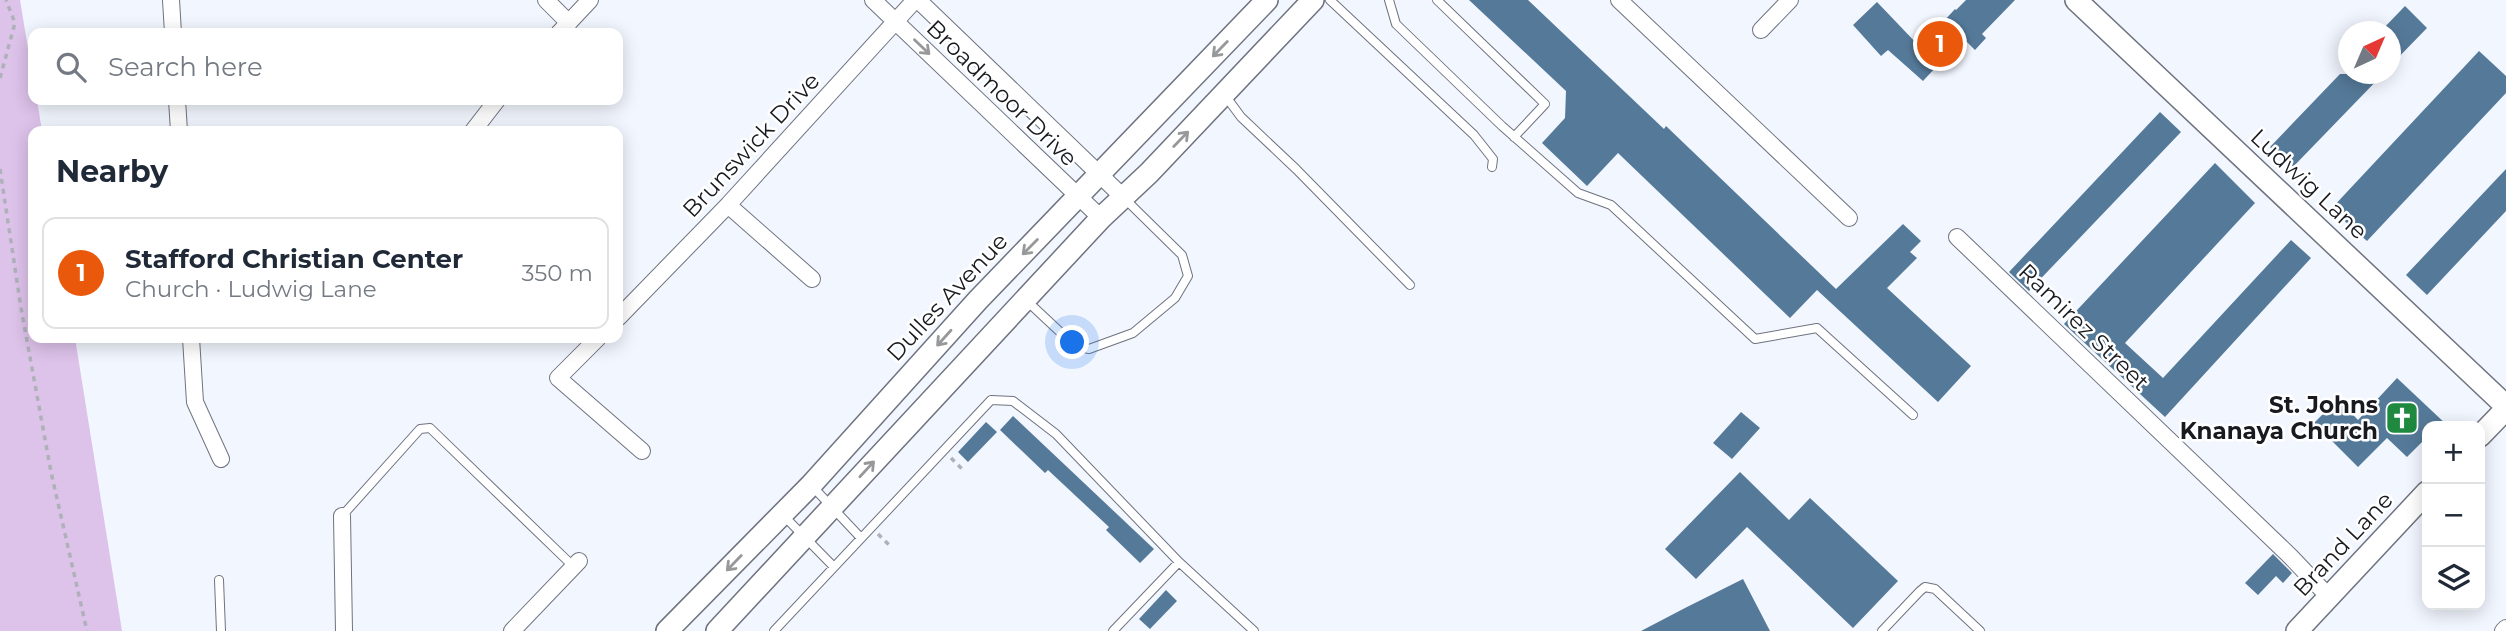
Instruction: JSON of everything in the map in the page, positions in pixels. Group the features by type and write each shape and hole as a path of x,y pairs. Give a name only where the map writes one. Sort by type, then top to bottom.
{"main road":[{"name":"Dulles Avenue","path":"667,631 811,485 978,300 1267,0"},
{"path":"717,631 1101,218 1149,173 1313,0"},
{"name":"Ludwig Lane","path":"2076,0 2506,407"},
{"path":"2485,430 2506,407"},
{"name":"Brand Lane","path":"2297,631 2422,497"}],"street":[{"path":"171,0 173,28"},
{"path":"546,0 564,28 590,0"},
{"name":"Broadmoor Drive","path":"873,0 1101,218"},
{"name":"Broadmoor Drive","path":"917,0 1123,197"},
{"name":"Brunswick Drive","path":"623,313 728,205 917,0"},
{"path":"1619,0 1849,218"},
{"path":"1762,30 1790,0"},
{"path":"177,105 179,126"},
{"path":"477,126 493,105"},
{"path":"728,205 812,279"},
{"name":"Ramirez Street","path":"1957,237 2290,556 2329,597"},
{"path":"191,343 195,402 221,458"},
{"path":"593,343 558,378 642,451"},
{"path":"342,516 344,631"},
{"path":"512,631 576,564"}],"lane":[{"path":"1331,0 1474,135 1493,159 1492,167"},
{"path":"1389,0 1396,24 1514,137 1578,193 1611,205 1755,339 1817,328 1913,415"},
{"path":"1437,0 1545,104 1514,137"},
{"path":"1224,94 1241,117 1410,285"},
{"path":"1025,300 1075,346 1088,349 1133,333 1175,298 1188,276 1182,255 1123,197"},
{"path":"774,631 991,400 1013,401 1056,434 1179,562 1254,631"},
{"path":"342,516 420,429 430,428 576,564"},
{"path":"811,485 861,538"},
{"path":"781,514 834,567"},
{"path":"1113,631 1179,562"},
{"path":"219,580 221,631"},
{"path":"1882,631 1920,591 1931,587 1980,631"}],"path":[{"path":"0,78 15,23 6,0"},
{"path":"0,169 21,308 51,472 87,631"}],"shaded area":[{"path":"0,0 20,0 28,49 28,105 38,105 41,126 28,126 28,343 76,343 122,631 0,631"}],"building":[{"path":"1469,0 1528,0 1664,129 1666,126 1836,289 1903,224 1921,241 1910,252 1917,258 1887,288 1971,366 1938,402 1817,290 1790,318 1618,153 1587,186 1542,143 1565,118 1566,91"},
{"path":"1966,0 2015,0 1982,34 1986,38 1975,50 1963,38 1923,81 1888,50 1881,56 1853,25 1877,2 1920,47"},
{"path":"2405,6 2427,28 2401,55 2401,21 2391,21"},
{"path":"2479,51 2506,76 2506,93 2367,241 2331,209"},
{"path":"2338,76 2338,84 2373,84 2292,168 2270,147"},
{"path":"2160,112 2181,132 2029,291 2009,272"},
{"path":"2215,163 2255,203 2125,343 2163,378 2291,240 2311,258 2165,417 2064,324"},
{"path":"2506,169 2506,211 2427,295 2406,275"},
{"path":"2397,378 2443,421 2422,421 2422,442 2407,457 2387,438 2358,467 2314,423 2338,399 2358,420"},
{"path":"1741,412 1760,428 1732,459 1713,443"},
{"path":"1013,416 1154,549 1140,563 1106,530 1109,527 1048,470 1045,473 1000,430"},
{"path":"986,422 997,432 968,462 958,452"},
{"path":"1740,472 1789,520 1810,498 1898,581 1853,628 1747,527 1696,579 1665,549"},
{"path":"2273,554 2292,573 2283,583 2276,576 2258,595 2245,583"},
{"path":"1743,579 1770,631 1641,631 1685,608"},
{"path":"1166,590 1177,601 1150,629 1139,619"}],"place":[{"name":"Stafford Christian Center","path":"1940,44"},
{"name":"St. Johns Knanaya Church","path":"2402,418"}]}
